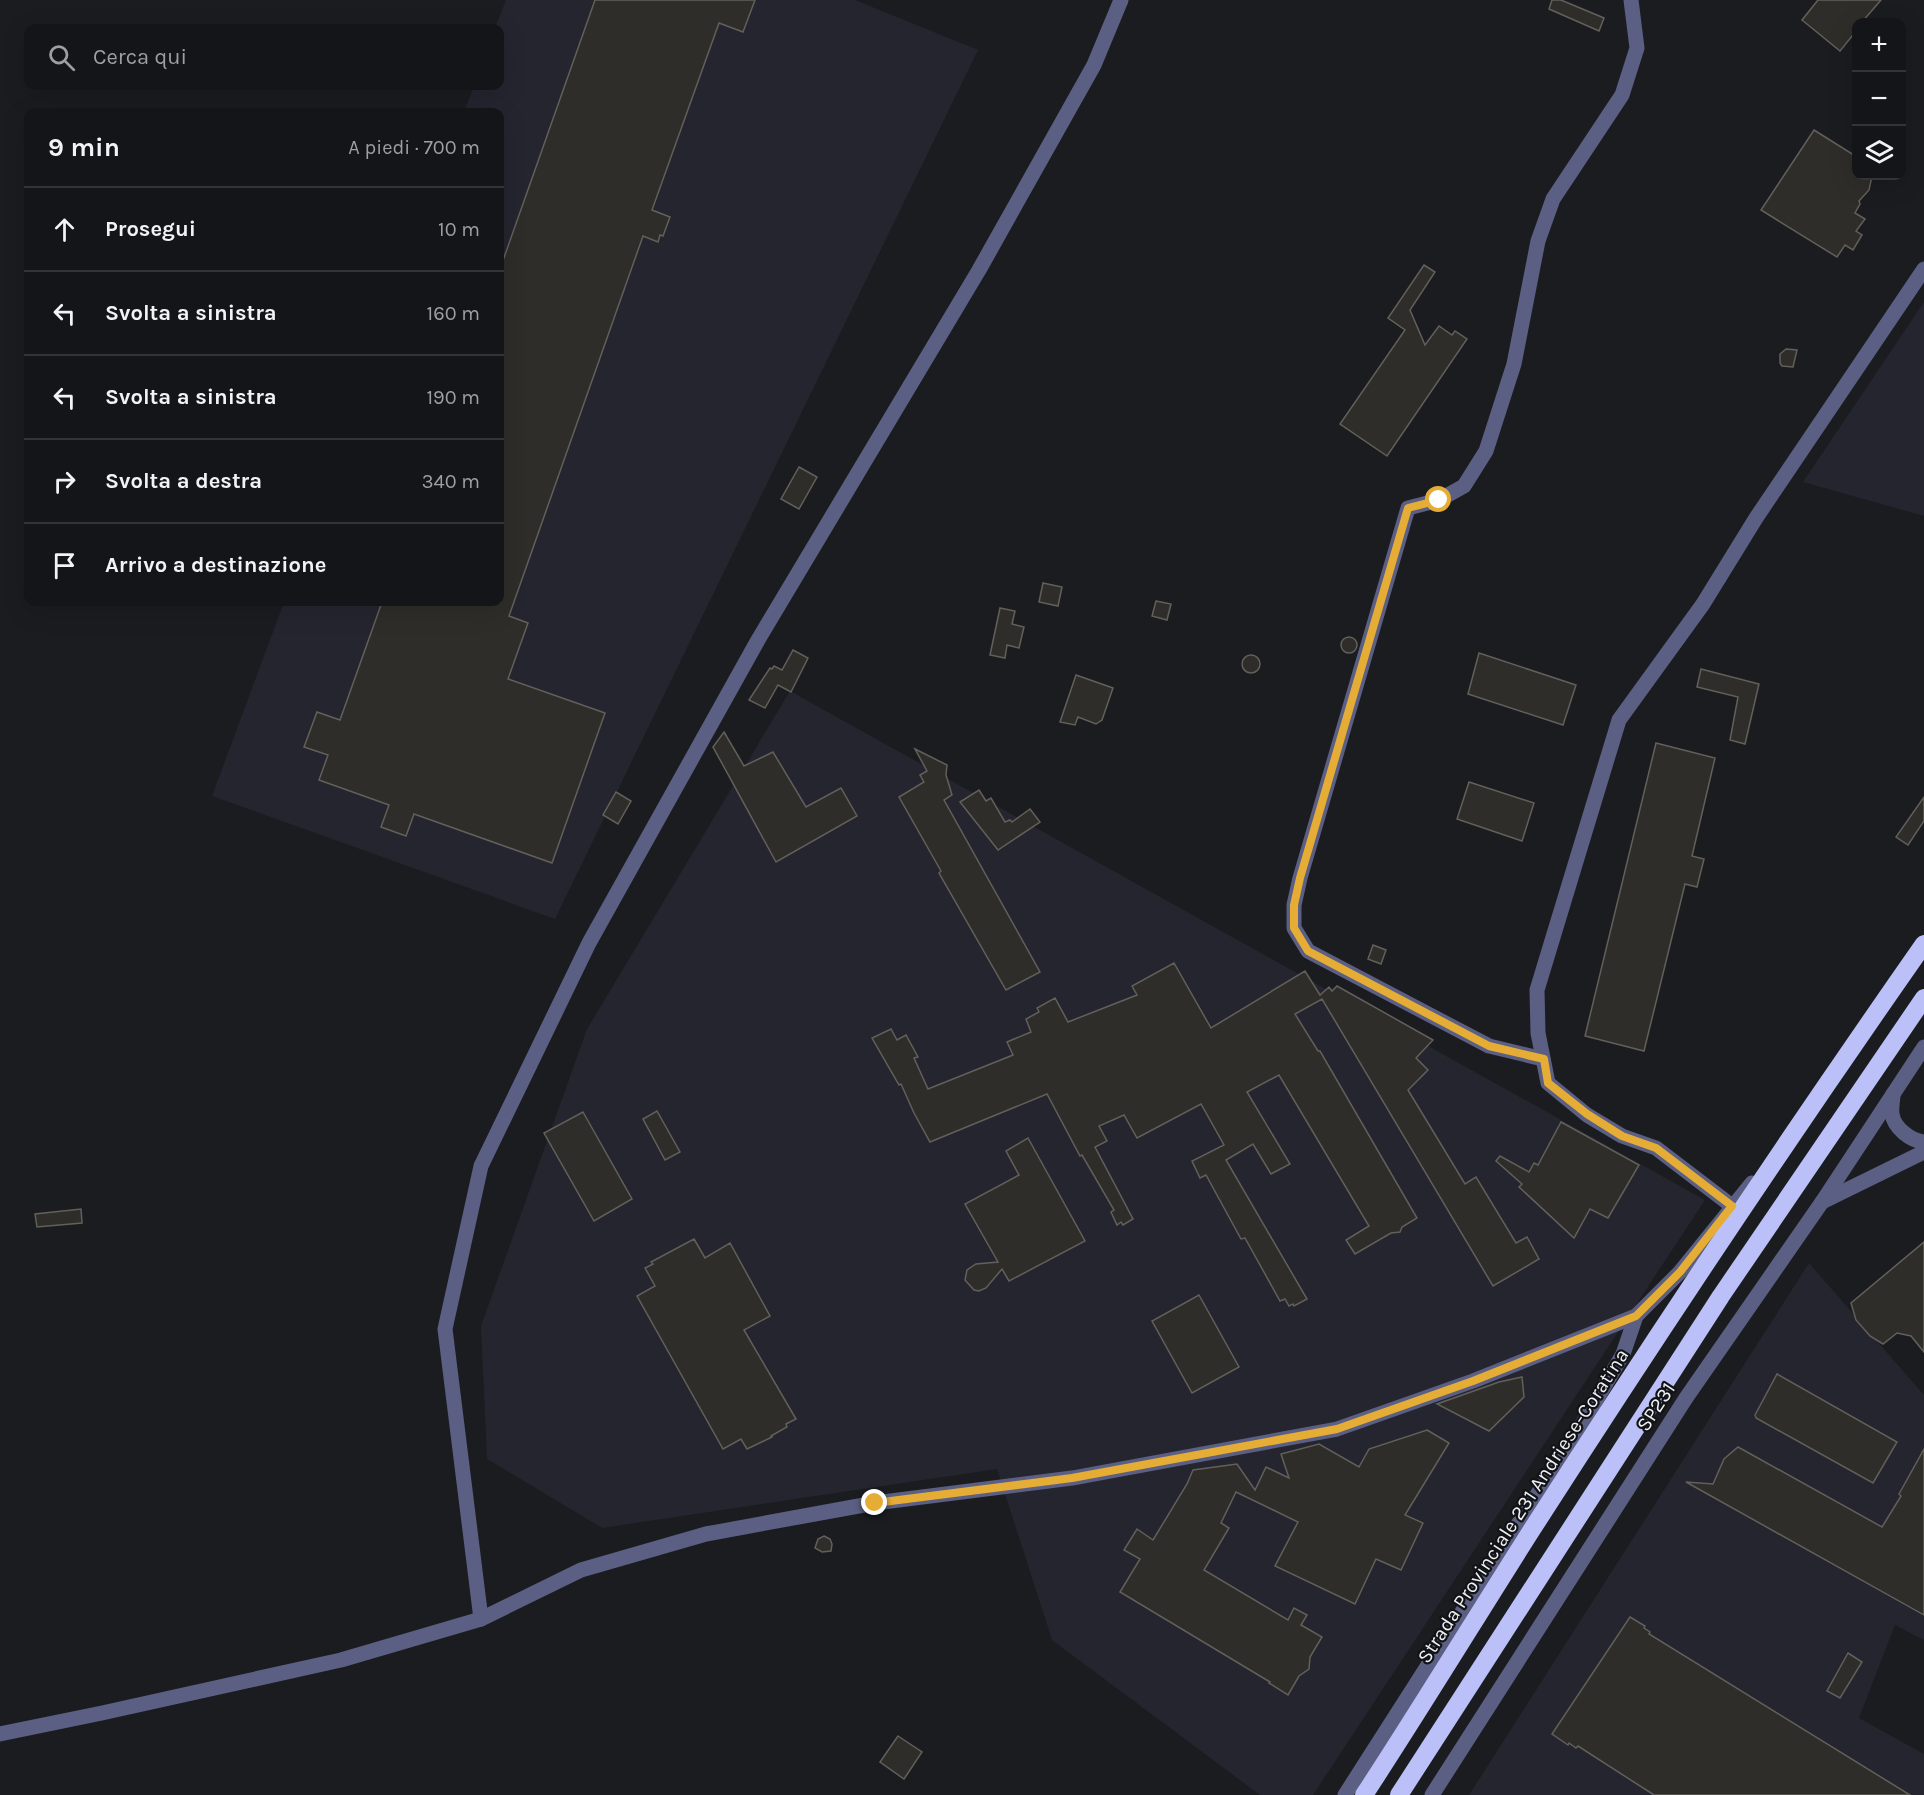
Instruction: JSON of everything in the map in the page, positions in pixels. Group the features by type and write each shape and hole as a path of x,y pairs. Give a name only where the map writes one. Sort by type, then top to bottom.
{"highway":[{"name":"Strada Provinciale 231 Andriese-Coratina","path":"1364,1795 1531,1531 1816,1102 1924,944"},
{"name":"SP231","path":"1399,1795 1727,1287 1924,998"}],"street":[{"path":"481,1619 445,1329 481,1166 590,944 758,640 985,260 1094,65 1121,0"},
{"path":"1544,1059 1489,1046 1308,951 1294,928 1294,905 1408,508 1439,500 1464,486 1486,451 1514,364 1538,241 1553,199 1622,95 1637,48 1631,0"},
{"path":"1732,1206 1656,1148 1622,1136 1587,1114 1548,1083 1538,1033 1537,990 1619,720 1703,604 1775,490 1924,268"},
{"name":"SP231","path":"1432,1795 1686,1398 1822,1202 1924,1047"},
{"path":"1893,1091 1892,1115 1901,1130 1915,1141 1924,1142"},
{"path":"0,1734 341,1659 481,1619 581,1570 706,1534 875,1503 1072,1478 1337,1429 1473,1381 1636,1316 1680,1272 1816,1102"},
{"path":"1822,1202 1924,1152"},
{"path":"1344,1795 1581,1426 1623,1354 1636,1316"}],"shaded area":[{"path":"506,0 855,0 978,50 555,919 212,796 283,606 504,606 504,108 466,108 472,90 504,90 504,24 497,24"},
{"path":"1924,302 1924,516 1803,482"},
{"path":"790,691 1705,1200 1313,1795 1260,1795 1052,1640 997,1469 602,1528 487,1459 481,1326 587,1029"},
{"path":"1809,1263 1924,1395 1924,1640 1895,1625 1859,1718 1924,1754 1924,1795 1469,1795"}],"building":[{"path":"595,0 755,0 743,32 719,23 652,210 670,217 663,236 660,235 658,242 643,236 509,616 528,623 508,679 605,713 552,863 414,814 406,836 381,827 389,805 319,780 328,755 304,747 317,712 340,720 381,606 504,606 504,258"},
{"path":"1552,0 1561,0 1604,18 1599,31 1549,9"},
{"path":"1818,0 1881,0 1865,18 1852,18 1852,36 1840,51 1802,20"},
{"path":"1814,130 1852,154 1852,180 1871,180 1869,190 1859,201 1860,204 1855,213 1865,219 1856,231 1862,235 1853,250 1845,245 1837,257 1761,210"},
{"path":"1424,265 1435,272 1410,310 1425,345 1439,326 1452,335 1455,331 1467,339 1387,456 1340,424 1405,330 1388,318"},
{"path":"1786,349 1797,350 1793,367 1782,366 1780,363 1780,354"},
{"path":"799,467 817,477 799,509 781,499"},
{"path":"1043,583 1062,587 1058,606 1039,602"},
{"path":"1156,601 1171,604 1167,620 1152,616"},
{"path":"1000,608 1015,611 1012,624 1024,627 1019,648 1007,645 1005,658 990,655"},
{"path":"1349,637 1355,639 1357,645 1355,651 1349,653 1343,651 1341,645 1343,639"},
{"path":"793,650 808,658 791,692 778,685 765,708 749,700 770,668 774,666 782,670"},
{"path":"1479,653 1576,685 1563,725 1468,694"},
{"path":"1251,655 1257,658 1260,664 1257,670 1251,673 1245,670 1242,664 1245,658"},
{"path":"1701,669 1759,684 1745,744 1730,740 1738,697 1697,687"},
{"path":"1076,675 1113,688 1102,720 1096,724 1078,717 1075,725 1060,722"},
{"path":"724,732 744,766 773,752 806,807 841,788 857,816 776,862 713,747"},
{"path":"1656,743 1715,758 1692,856 1704,859 1697,887 1685,884 1644,1051 1585,1036"},
{"path":"915,749 947,765 946,775 952,795 944,800 1040,972 1006,990 939,873 941,871 899,797 924,782 920,775 927,771"},
{"path":"1469,782 1534,803 1522,841 1457,819"},
{"path":"979,790 986,801 991,798 1005,822 1010,820 1012,822 1030,809 1040,822 998,850 960,802"},
{"path":"616,792 631,801 618,824 603,815"},
{"path":"1924,797 1924,821 1908,845 1896,837"},
{"path":"1373,945 1386,950 1381,964 1368,959"},
{"path":"1174,963 1211,1028 1305,971 1320,995 1329,987 1332,991 1337,986 1433,1040 1416,1058 1428,1070 1408,1090 1465,1184 1476,1177 1516,1243 1527,1237 1539,1259 1493,1286 1322,999 1295,1014 1320,1051 1417,1218 1402,1227 1400,1232 1391,1233 1355,1254 1346,1240 1369,1226 1279,1075 1247,1092 1290,1164 1271,1174 1253,1144 1226,1160 1307,1299 1294,1306 1293,1304 1289,1306 1285,1299 1280,1301 1245,1238 1241,1239 1206,1175 1200,1178 1192,1161 1224,1145 1201,1104 1137,1138 1124,1115 1099,1126 1107,1141 1095,1147 1133,1219 1123,1225 1121,1222 1117,1225 1111,1212 1114,1210 1082,1155 1080,1156 1047,1094 930,1142 901,1084 899,1085 872,1038 891,1029 897,1040 906,1035 918,1057 914,1058 928,1089 1013,1055 1007,1042 1031,1032 1026,1019 1039,1012 1037,1008 1055,998 1068,1022 1137,995 1132,986"},
{"path":"657,1111 680,1152 665,1160 643,1119"},
{"path":"583,1112 632,1199 594,1221 544,1133"},
{"path":"1561,1122 1639,1165 1608,1218 1590,1209 1574,1238 1519,1187 1522,1184 1496,1161 1500,1156 1529,1172 1534,1163 1538,1165"},
{"path":"1028,1138 1085,1241 1009,1281 1002,1269 986,1288 979,1291 974,1290 965,1280 967,1270 976,1264 998,1262 965,1204 1019,1175 1006,1151"},
{"path":"81,1209 82,1223 37,1227 35,1214"},
{"path":"694,1239 705,1258 730,1243 770,1316 744,1330 796,1419 786,1424 787,1427 772,1437 747,1449 741,1439 723,1449 637,1296 655,1286 645,1268 653,1264 651,1262"},
{"path":"1924,1242 1924,1352 1911,1336 1897,1333 1883,1344 1870,1336 1856,1320 1851,1303"},
{"path":"1199,1295 1239,1367 1192,1393 1152,1321"},
{"path":"1777,1374 1897,1442 1873,1483 1756,1418 1755,1415"},
{"path":"1522,1377 1524,1397 1489,1431 1437,1404 1499,1382"},
{"path":"1427,1430 1449,1443 1405,1515 1423,1523 1401,1570 1376,1559 1355,1604 1275,1566 1298,1522 1236,1492 1221,1523 1229,1528 1204,1570 1288,1620 1294,1608 1307,1615 1301,1625 1322,1637 1310,1657 1309,1669 1299,1676 1288,1695 1120,1592 1140,1559 1124,1550 1137,1529 1153,1540 1193,1470 1237,1464 1255,1490 1266,1467 1289,1478 1281,1454 1319,1444 1359,1467 1369,1449"},
{"path":"1738,1447 1882,1527 1901,1496 1899,1494 1924,1449 1924,1615 1686,1482 1713,1484 1724,1459"},
{"path":"824,1536 830,1539 831,1551 822,1552 815,1548 818,1539"},
{"path":"1630,1617 1645,1626 1649,1634 1910,1795 1654,1795 1578,1746 1576,1748 1569,1743 1568,1745 1552,1734"},
{"path":"1848,1653 1862,1662 1840,1698 1827,1691"},
{"path":"898,1736 922,1752 904,1779 880,1762"}],"route":[{"path":"875,1503 1072,1478 1337,1429 1473,1381 1636,1316 1680,1272 1732,1206 1656,1148 1622,1136 1587,1114 1548,1083 1544,1059 1489,1046 1308,951 1294,928 1294,905 1300,878 1408,508 1439,500"}]}
